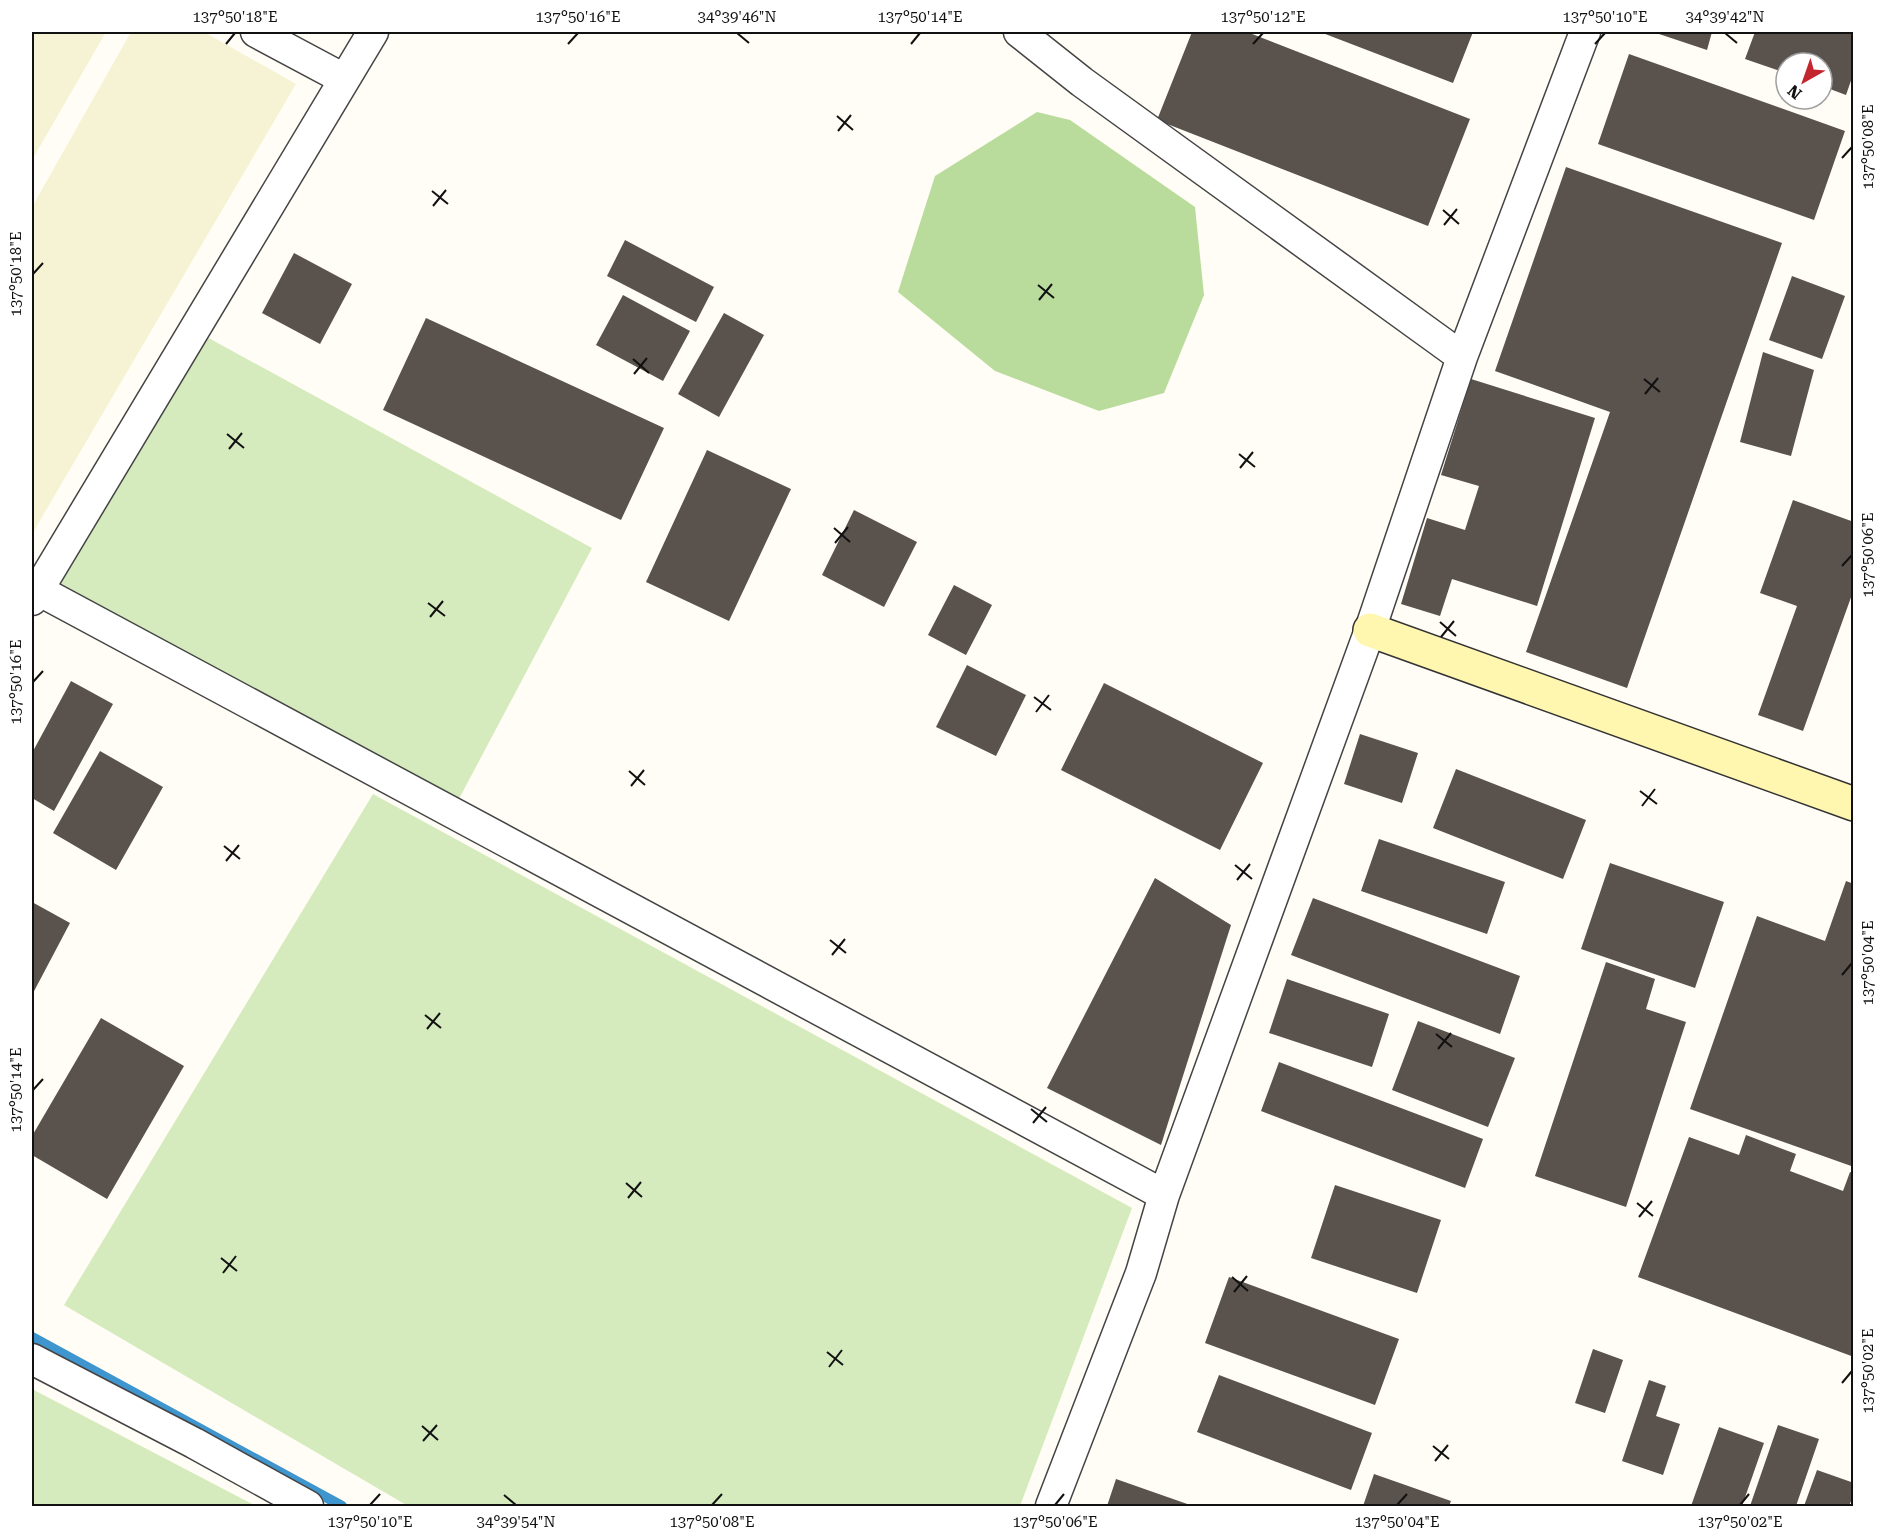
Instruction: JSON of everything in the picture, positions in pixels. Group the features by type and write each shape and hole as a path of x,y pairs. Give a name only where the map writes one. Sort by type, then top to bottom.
{"street":[{"path":"256,32 344,80"},
{"path":"373,32 35,595 1164,1195"},
{"path":"1019,32 1082,82 1462,357"},
{"path":"1051,1506 1141,1273 1164,1195 1371,630 1462,357 1585,32"},
{"path":"1371,630 1854,804"},
{"path":"32,1359 194,1443 308,1506"}],"shaded area":[{"path":"32,32 106,32 32,160"},
{"path":"131,32 204,32 296,84 32,534 32,207"}],"green space":[{"path":"1037,112 1070,120 1195,207 1204,295 1164,393 1099,411 995,371 898,292 935,176"},
{"path":"194,330 592,548 452,812 38,590"},
{"path":"373,794 1132,1208 1020,1506 408,1506 64,1305"},
{"path":"32,1389 256,1506 32,1506"}],"building":[{"path":"1192,32 1247,32 1470,119 1428,226 1157,120"},
{"path":"1320,32 1473,32 1453,83"},
{"path":"1653,32 1712,32 1707,50"},
{"path":"1755,32 1854,32 1854,72 1846,95 1834,90 1834,51 1774,51 1774,69 1745,59"},
{"path":"1629,54 1774,106 1774,111 1789,111 1845,131 1814,220 1598,144"},
{"path":"1566,167 1782,243 1627,688 1526,652 1610,412 1495,371"},
{"path":"625,240 714,287 696,322 607,276"},
{"path":"294,253 352,284 320,344 262,313"},
{"path":"1792,276 1845,296 1822,359 1769,340"},
{"path":"623,295 690,331 663,381 596,345"},
{"path":"724,313 764,335 719,417 678,394"},
{"path":"426,318 664,428 621,520 383,410"},
{"path":"1763,352 1814,370 1791,456 1740,442"},
{"path":"1471,379 1595,418 1537,606 1452,579 1440,616 1401,604 1427,518 1465,530 1479,486 1441,475"},
{"path":"707,450 791,489 729,621 646,582"},
{"path":"1793,500 1854,522 1854,589 1803,731 1758,715 1797,606 1760,593"},
{"path":"854,510 917,542 884,607 822,575"},
{"path":"954,585 992,605 966,655 928,635"},
{"path":"967,665 1026,695 996,756 936,727"},
{"path":"71,681 113,704 54,811 32,798 32,753"},
{"path":"1104,683 1263,763 1220,850 1061,770"},
{"path":"1360,734 1418,753 1402,803 1344,784"},
{"path":"100,751 163,787 116,870 53,833"},
{"path":"1456,769 1586,820 1563,879 1433,828"},
{"path":"1379,839 1505,882 1487,934 1361,891"},
{"path":"1610,863 1724,902 1695,988 1581,949"},
{"path":"1155,878 1231,925 1161,1145 1047,1088"},
{"path":"1846,881 1854,884 1854,1167 1690,1109 1757,916 1825,941"},
{"path":"1313,898 1520,976 1500,1034 1291,955"},
{"path":"32,902 70,923 32,995"},
{"path":"1606,962 1655,979 1646,1009 1686,1022 1626,1207 1535,1176"},
{"path":"1287,979 1389,1014 1372,1067 1269,1033"},
{"path":"101,1018 184,1066 107,1199 32,1155 32,1136"},
{"path":"1418,1021 1515,1058 1488,1127 1392,1090"},
{"path":"1279,1062 1483,1139 1465,1188 1261,1111"},
{"path":"1746,1135 1796,1154 1790,1171 1843,1191 1850,1172 1854,1173 1854,1357 1638,1277 1689,1137 1739,1155"},
{"path":"1335,1185 1441,1220 1417,1293 1311,1258"},
{"path":"1229,1277 1399,1339 1375,1405 1205,1343"},
{"path":"1593,1349 1623,1360 1605,1413 1575,1403"},
{"path":"1219,1375 1372,1433 1351,1490 1197,1432"},
{"path":"1649,1380 1666,1386 1656,1416 1680,1424 1663,1475 1622,1461"},
{"path":"1778,1425 1819,1439 1796,1506 1750,1506"},
{"path":"1719,1427 1764,1443 1742,1506 1691,1506"},
{"path":"1817,1470 1854,1483 1854,1494 1849,1506 1804,1506"},
{"path":"1374,1474 1451,1501 1449,1506 1363,1506"},
{"path":"1116,1479 1193,1506 1107,1506"}],"waterway":[{"path":"32,1337 342,1506"}]}
